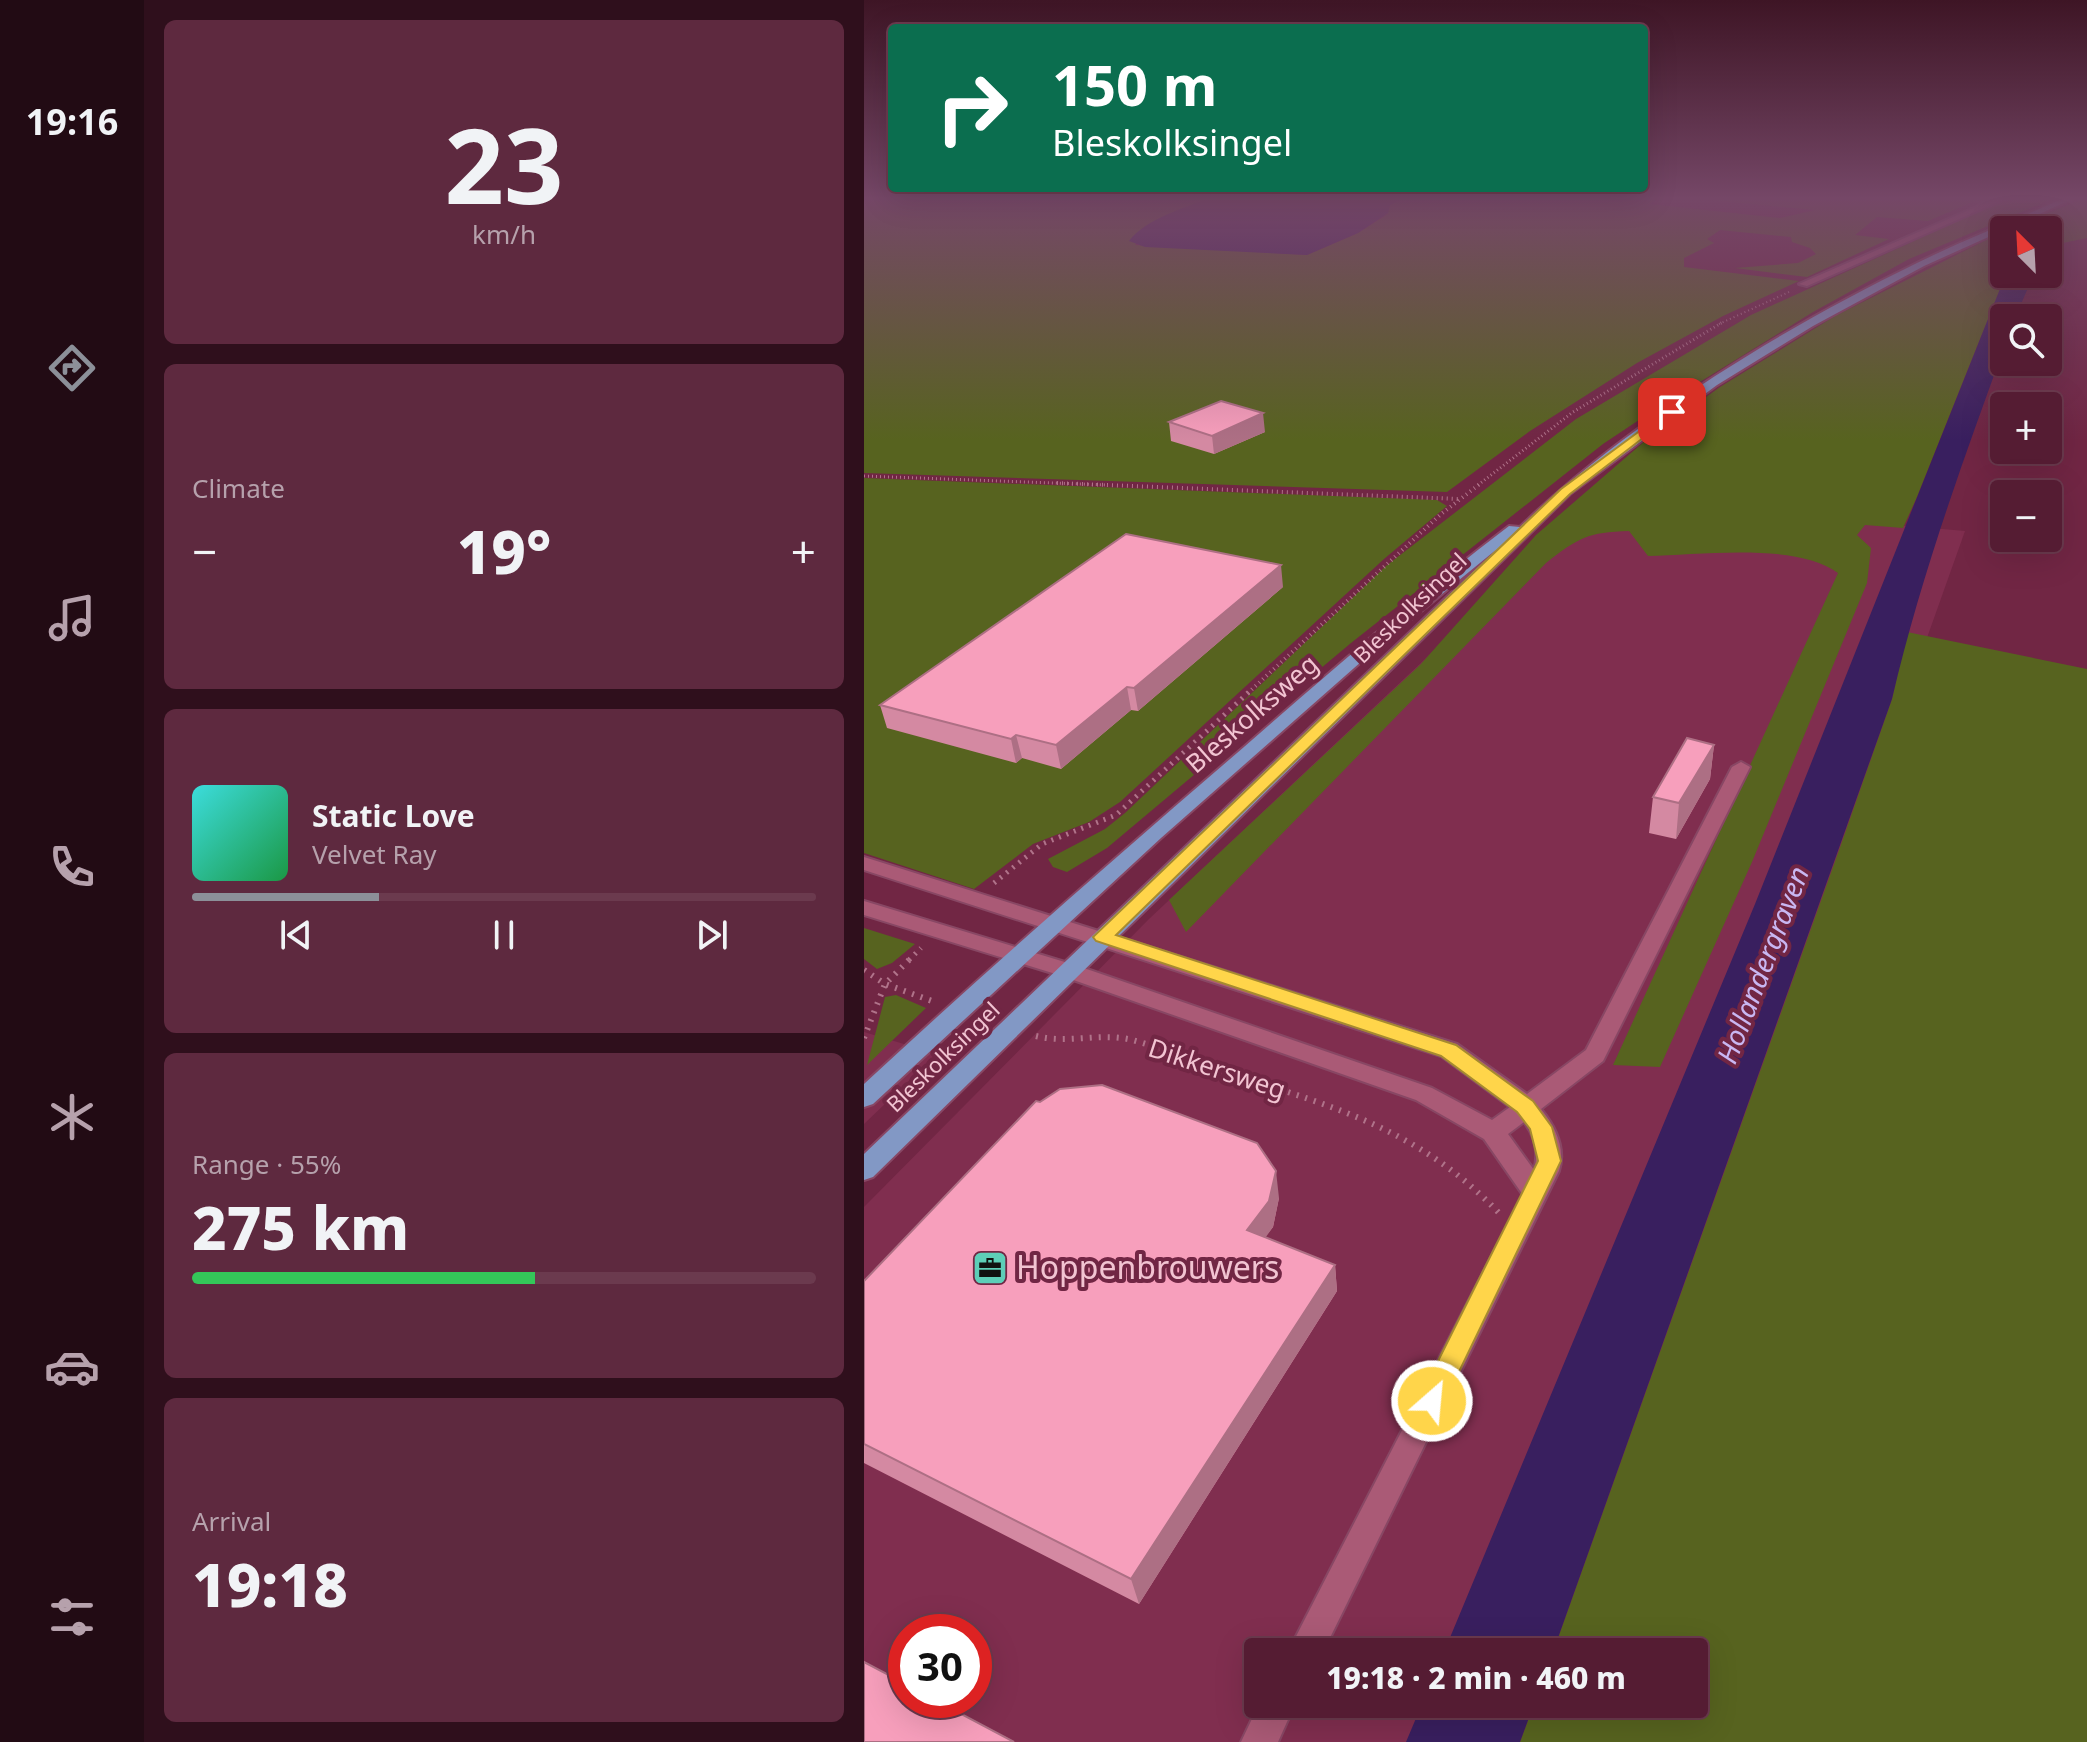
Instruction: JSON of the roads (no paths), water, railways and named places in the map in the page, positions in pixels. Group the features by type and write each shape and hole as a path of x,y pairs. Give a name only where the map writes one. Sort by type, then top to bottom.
{"main road":[{"name":"Bleskolksingel","path":"864,1170 1565,491 1713,383 1809,324 1895,278"},
{"name":"Bleskolksweg","path":"1053,922 1383,634 1478,556 1565,491"},
{"name":"Bleskolksingel","path":"864,1098 1053,922"}],"street":[{"path":"1804,284 1817,278"},
{"path":"1493,1132 1595,1055 1741,767"},
{"path":"864,863 1449,1050 1525,1106 1541,1127 1550,1161 1536,1194 1312,1638"},
{"name":"Dikkersweg","path":"864,908 1070,971 1424,1094 1493,1132 1536,1194"},
{"path":"1259,1742 1271,1718"}],"water":[{"path":"2000,288 2028,288 2021,304 1994,304"},
{"name":"Hollandergraven","path":"1990,314 1990,376 1994,376 1929,566 1892,699 1558,1638 1450,1638 1755,904"},
{"path":"1416,1718 1529,1718 1520,1742 1406,1742"}],"place":[{"name":"Hoppenbrouwers","path":"990,1268"}]}
